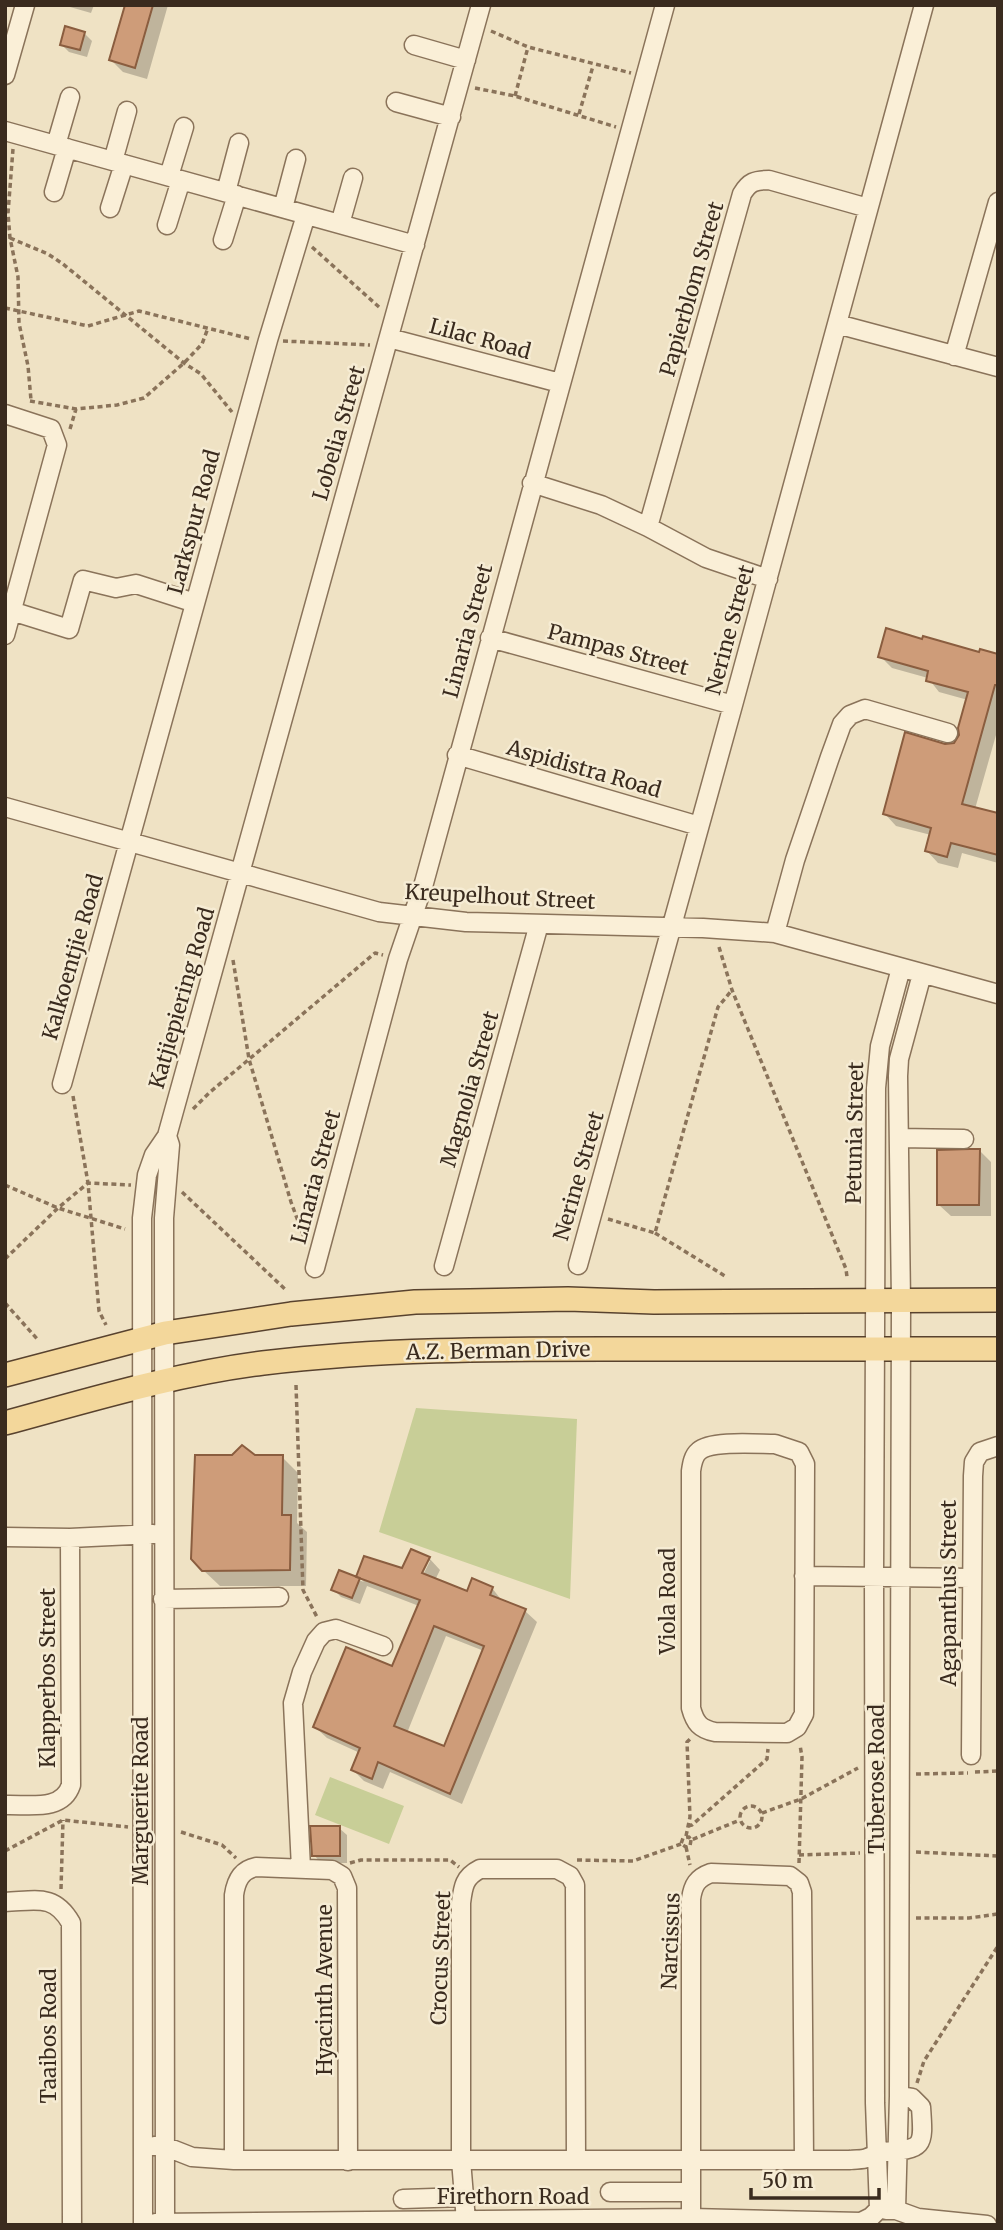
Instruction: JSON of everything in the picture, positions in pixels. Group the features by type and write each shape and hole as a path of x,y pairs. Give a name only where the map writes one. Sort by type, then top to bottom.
{"main road":[{"path":"5,1376 165,1333 290,1314 415,1303 568,1299 998,1300"},
{"name":"A.Z. Berman Drive","path":"5,1423 165,1380 275,1362 451,1351 998,1349"}],"street":[{"path":"5,75 25,5"},
{"name":"Lobelia Street","path":"241,873 481,5"},
{"name":"Linaria Street","path":"315,1268 398,959 413,916 664,5"},
{"name":"Nerine Street","path":"578,1265 924,5"},
{"path":"414,45 466,60"},
{"path":"54,192 70,97"},
{"path":"396,102 451,117"},
{"path":"110,208 127,111"},
{"path":"167,225 184,127"},
{"path":"10,132 415,245"},
{"path":"223,240 239,143"},
{"path":"283,208 296,159"},
{"path":"340,224 353,178"},
{"name":"Papierblom Street","path":"648,527 742,194 748,185 756,180 769,180 868,208"},
{"path":"954,356 998,202"},
{"name":"Larkspur Road","path":"128,842 268,340 306,215"},
{"path":"837,324 998,367"},
{"name":"Lilac Road","path":"389,338 560,383"},
{"path":"5,414 51,429 57,444 9,610 5,635"},
{"path":"532,483 601,505 706,558 768,579"},
{"path":"9,610 69,629 83,580 116,588 136,584 195,603"},
{"name":"Pampas Street","path":"490,638 733,705"},
{"path":"775,933 795,860 842,724 850,715 865,709 948,733"},
{"name":"Aspidistra Road","path":"457,755 699,826"},
{"name":"Kreupelhout Street","path":"5,807 379,912 466,922 775,933 998,994"},
{"name":"Kalkoentjie Road","path":"62,1084 128,842"},
{"name":"Katjiepiering Road","path":"141,1339 143,1196 154,1155 167,1136 241,873"},
{"name":"Magnolia Street","path":"444,1266 539,924"},
{"name":"Petunia Street","path":"875,1350 877,1064 901,968"},
{"name":"Petunia Street","path":"901,1349 899,1059 922,974"},
{"name":"Katjiepiering Road","path":"165,1333 165,1186 170,1145 167,1136"},
{"path":"899,1138 964,1139"},
{"name":"Marguerite Road","path":"165,1333 165,2222"},
{"name":"Marguerite Road","path":"141,1339 141,2225"},
{"name":"Tuberose Road","path":"887,2210 905,2097 899,1918 901,1349"},
{"name":"Tuberose Road","path":"875,1350 875,2104 878,2152 887,2210"},
{"name":"Viola Road","path":"775,1444 799,1452 805,1464 804,1576 804,1714 797,1727 787,1733 715,1732 703,1729 695,1721 691,1709 691,1471 693,1460 699,1451 709,1445 775,1444"},
{"name":"Agapanthus Street","path":"971,1755 974,1462 980,1452 998,1446"},
{"path":"5,1537 70,1538 163,1533"},
{"name":"Klapperbos Street","path":"61,1801 67,1795 71,1784 72,1769 70,1538"},
{"path":"804,1576 900,1575 971,1578"},
{"path":"163,1599 279,1597"},
{"path":"301,1868 293,1703 310,1652 324,1632 336,1629 383,1646"},
{"path":"5,1805 61,1801"},
{"path":"234,2161 234,1895 239,1877 248,1869"},
{"name":"Hyacinth Avenue","path":"248,1869 332,1870 342,1876 347,1888 348,2161"},
{"name":"Crocus Street","path":"466,2221 461,2160 461,1903 464,1884 470,1874 480,1869 557,1869 570,1876 575,1885 576,2159"},
{"name":"Narcissus","path":"691,2218 691,1899 693,1887 701,1877 711,1873 790,1876 799,1883 802,1892 804,2160"},
{"path":"5,1902 49,1900 63,1909"},
{"name":"Taaibos Road","path":"63,1909 71,1923 72,2225"},
{"path":"897,2152 915,2147 921,2142 923,2134 921,2107 905,2097"},
{"path":"143,2147 164,2146"},
{"name":"Firethorn Road","path":"164,2146 192,2157 234,2161 804,2160 860,2159 878,2152 897,2152"},
{"path":"610,2192 691,2192"},
{"path":"403,2199 464,2197"},
{"path":"887,2210 918,2218 987,2225"},
{"name":"Firethorn Road","path":"141,2225 165,2222 322,2223 691,2218 861,2222 887,2210"}],"path":[{"path":"476,25 528,47 645,76"},
{"path":"515,96 528,47"},
{"path":"579,114 593,65"},
{"path":"460,84 579,114 630,132"},
{"path":"10,132 13,146 8,213 18,277 19,323 28,366 31,400 25,419"},
{"path":"5,308 88,326 139,312 257,340 366,346 389,338 378,304 312,248 306,215"},
{"path":"10,238 48,254 201,374 230,411 247,418"},
{"path":"31,400 76,409 117,405 144,398 202,344 208,328"},
{"path":"55,436 70,429 76,409"},
{"path":"225,928 236,974 249,1059 290,1202 315,1268"},
{"path":"716,939 732,990 847,1277"},
{"path":"192,1110 375,953 398,959"},
{"path":"655,1233 718,1007 732,990"},
{"path":"62,1084 74,1096 77,1107 88,1183 99,1311 106,1325"},
{"path":"5,1259 88,1183 132,1185"},
{"path":"5,1185 58,1208 129,1231"},
{"path":"178,1188 287,1291"},
{"path":"592,1214 655,1233 725,1276"},
{"path":"5,1303 40,1341"},
{"path":"296,1385 303,1590 324,1632"},
{"path":"688,1826 767,1759 769,1733"},
{"path":"681,1844 681,1840 686,1836 690,1817 687,1742"},
{"path":"799,1863 802,1757"},
{"path":"762,1813 801,1799 860,1767 866,1767"},
{"path":"908,1769 913,1774 998,1771"},
{"path":"61,1801 63,1909"},
{"path":"750,1805 762,1813 761,1823 752,1828 747,1828 740,1820 741,1811 750,1805"},
{"path":"5,1851 63,1820 127,1826 133,1829"},
{"path":"691,1840 740,1820"},
{"path":"174,1830 222,1845 248,1869"},
{"path":"686,1836 691,1840"},
{"path":"686,1847 690,1846 691,1840"},
{"path":"681,1844 686,1847"},
{"path":"567,1860 634,1861 681,1844"},
{"path":"686,1847 688,1862"},
{"path":"907,1852 998,1856"},
{"path":"799,1855 866,1853"},
{"path":"344,1864 361,1860 450,1860"},
{"path":"899,1918 969,1918 998,1914"},
{"path":"905,2097 998,1946"}],"green space":[{"path":"416,1408 577,1419 570,1599 379,1532"},
{"path":"330,1777 404,1806 389,1844 315,1815"}],"building":[{"path":"125,5 153,5 135,68 109,60"},
{"path":"65,26 85,32 80,50 60,45"},
{"path":"886,628 922,639 923,636 979,652 980,649 998,654 998,685 995,685 962,804 998,813 998,855 951,843 947,857 925,851 931,828 883,814 905,732 945,744 954,743 959,735 958,728 968,692 926,681 928,671 878,657"},
{"path":"980,1149 979,1205 937,1205 937,1150"},
{"path":"242,1445 255,1455 283,1455 282,1515 291,1515 290,1570 202,1571 191,1559 195,1455 232,1455"},
{"path":"411,1549 430,1557 422,1573 467,1591 472,1578 493,1587 490,1595 526,1609 450,1794 378,1762 372,1779 351,1770 360,1748 313,1727 346,1647 392,1666 420,1600 356,1577 364,1556 402,1568","holes":["434,1626 484,1646 444,1746 394,1726"]},
{"path":"339,1570 360,1578 352,1598 331,1590"},
{"path":"310,1826 340,1826 340,1856 312,1856"}]}
